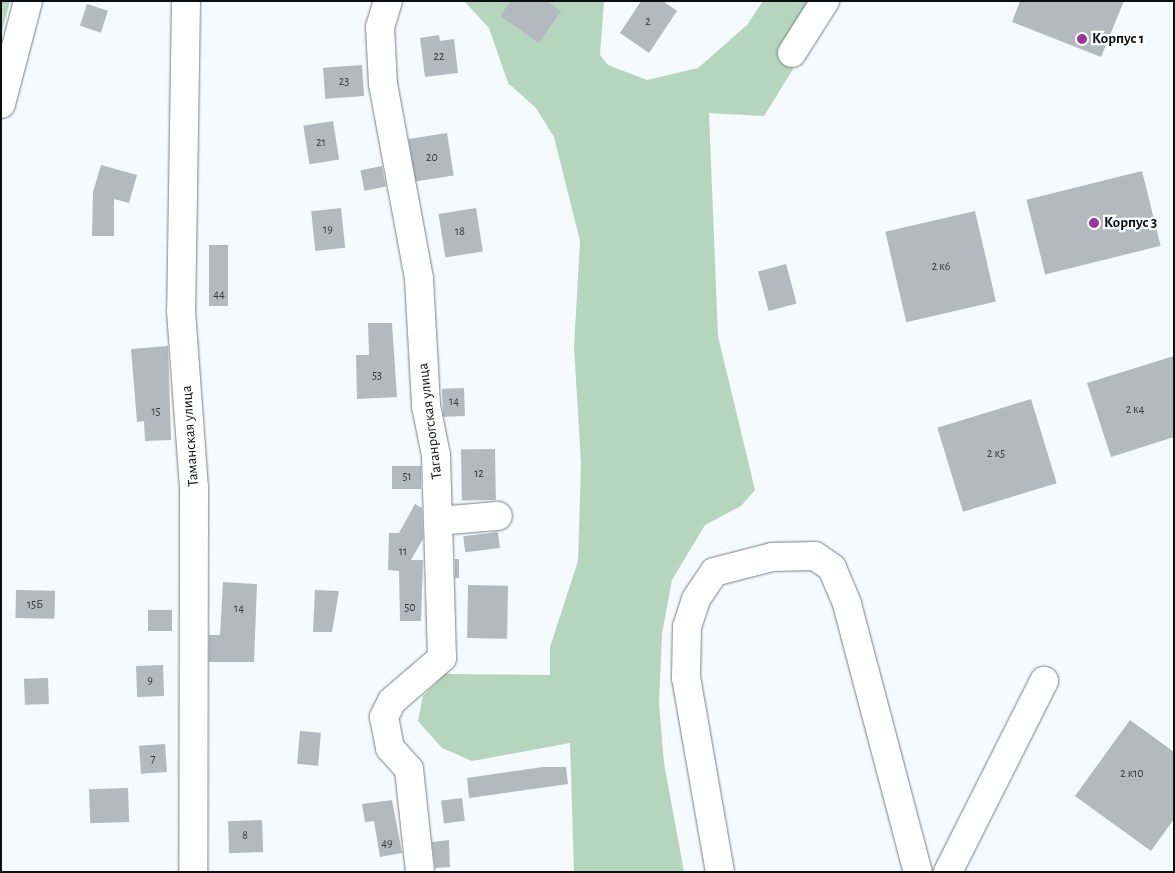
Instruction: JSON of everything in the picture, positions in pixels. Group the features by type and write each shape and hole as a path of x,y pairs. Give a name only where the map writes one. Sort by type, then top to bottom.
{"lane":[{"path":"1,104 28,1"},
{"name":"Таманская улица","path":"186,1 181,311 194,488 193,872"},
{"name":"Таганрогская улица","path":"388,1 380,27 384,84 419,279 426,406 436,455 442,658 392,701 384,717 390,748 409,769 420,872"},
{"path":"792,53 825,1"},
{"path":"438,521 498,516"},
{"path":"720,872 686,678 687,627 696,599 714,572 772,557 816,556 832,568 847,604 918,872"},
{"path":"948,872 1044,681"}],"green space":[{"path":"1,1 10,1 1,35"},
{"path":"464,1 604,1 600,55 608,65 647,80 698,68 747,25 763,1 835,1 764,116 709,113 718,336 755,490 741,506 705,525 672,580 662,634 659,704 664,763 684,872 574,872 570,743 472,761 442,748 418,721 423,696 445,674 550,675 550,647 578,561 581,463 574,347 580,241 554,137 536,108 508,83 489,28"}],"building":[{"path":"511,1 547,1 561,11 539,43 500,16"},
{"path":"641,1 663,1 677,11 649,53 620,33"},
{"name":"Корпус 1","path":"1020,1 1124,1 1101,57 1012,22"},
{"path":"87,4 108,11 101,33 80,26"},
{"path":"439,35 440,41 454,39 458,73 425,77 420,38"},
{"path":"362,65 364,96 325,99 323,68"},
{"path":"333,121 339,160 309,164 303,126"},
{"path":"447,133 454,175 415,182 408,139"},
{"path":"101,165 137,175 129,203 114,199 114,236 92,236 93,192"},
{"path":"382,166 386,187 364,191 360,170"},
{"name":"Корпус 3","path":"1142,171 1161,246 1045,275 1027,200"},
{"path":"341,208 345,248 315,251 311,211"},
{"path":"476,208 483,251 445,257 438,214"},
{"path":"975,211 996,302 906,322 885,232"},
{"path":"209,245 228,245 228,306 209,306"},
{"path":"786,264 797,304 769,311 758,272"},
{"path":"368,323 392,323 397,397 357,399 356,355 369,355"},
{"path":"168,346 171,440 145,441 144,421 137,422 131,349"},
{"path":"1174,356 1174,437 1111,457 1087,383"},
{"path":"464,388 465,416 443,417 442,389"},
{"path":"1031,399 1057,483 963,512 937,428"},
{"path":"495,449 496,500 462,501 461,450"},
{"path":"392,466 421,466 421,489 392,489"},
{"path":"415,504 422,508 423,539 411,560 423,560 421,621 400,621 399,571 388,570 389,533 399,533"},
{"path":"498,532 500,548 465,552 463,536"},
{"path":"455,559 459,559 459,578 455,578"},
{"path":"223,582 257,584 254,662 209,662 209,635 220,635"},
{"path":"468,585 508,586 507,639 467,638"},
{"path":"16,590 55,591 55,619 16,618"},
{"path":"315,590 339,591 332,632 313,632"},
{"path":"148,610 172,610 172,631 148,631"},
{"path":"163,665 164,696 137,697 136,666"},
{"path":"48,678 49,704 25,705 24,679"},
{"path":"1130,720 1174,752 1174,819 1151,851 1075,796"},
{"path":"300,731 321,733 318,766 297,764"},
{"path":"165,744 167,772 141,774 139,746"},
{"path":"543,767 566,767 568,784 469,798 467,778"},
{"path":"128,788 129,822 90,823 89,789"},
{"path":"462,798 465,821 444,823 441,801"},
{"path":"392,800 402,853 380,857 374,821 365,822 362,804"},
{"path":"262,820 263,852 229,853 228,821"},
{"path":"449,840 450,867 435,868 432,842"}],"place":[{"name":"Корпус 1","path":"1082,39"},
{"name":"Корпус 3","path":"1094,223"}]}
